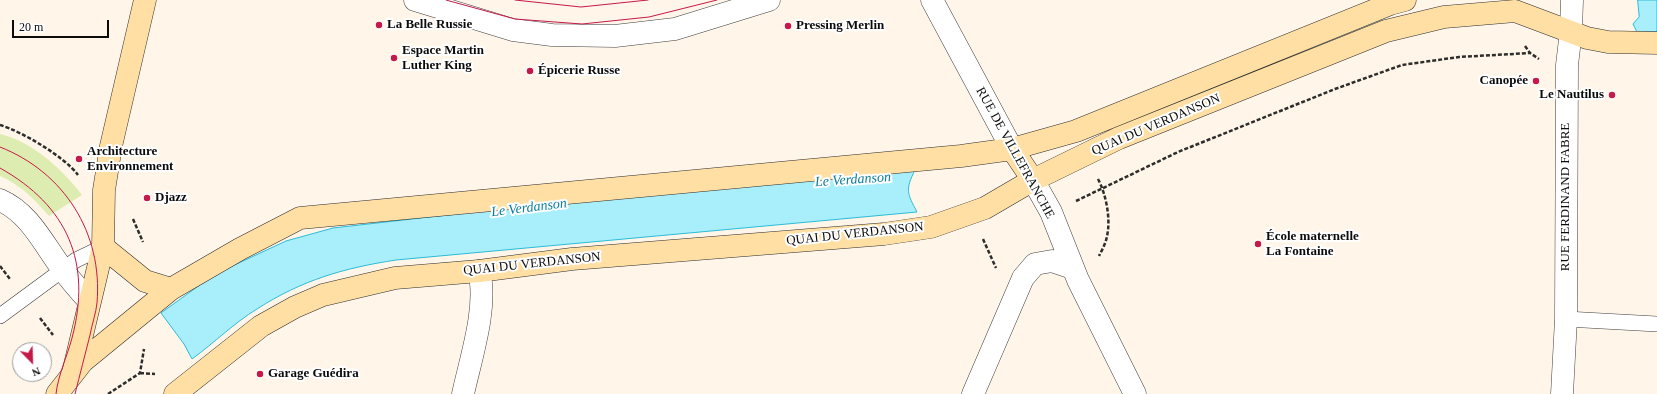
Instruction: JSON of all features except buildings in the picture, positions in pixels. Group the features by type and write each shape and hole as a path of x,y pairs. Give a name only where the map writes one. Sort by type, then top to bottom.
{"main road":[{"path":"70,384 103,247 104,190 111,146 145,0"},
{"name":"QUAI DU VERDANSON","path":"57,394 70,384 83,361 171,289 240,249 300,218 961,156 1012,149 1076,131 1382,7 1404,0"},
{"name":"QUAI DU VERDANSON","path":"175,394 261,326 295,307 323,295 395,278 479,271 572,259 876,234 931,227 985,208 1033,180 1126,136 1386,30 1444,17 1515,11 1588,38 1608,42 1657,43"},
{"name":"RUE DE VILLEFRANCHE","path":"1012,149 1033,180"},
{"path":"103,247 145,280 171,289"}],"street":[{"path":"415,0 513,30 552,35 615,36 675,29 769,0"},
{"name":"RUE DE VILLEFRANCHE","path":"932,0 1012,149"},
{"name":"RUE FERDINAND FABRE","path":"1562,394 1566,319 1567,65 1571,31 1572,0"},
{"name":"RUE DE VILLEFRANCHE","path":"1033,180 1051,212 1073,268 1135,394"},
{"path":"0,200 10,205 26,219 63,270 89,301"},
{"path":"974,394 1023,278 1035,264 1052,261 1073,268"},
{"path":"464,394 483,301 483,284 479,271"}],"lane":[{"path":"0,316 76,260 103,247"},
{"path":"1566,319 1657,324"}],"path":[{"path":"1103,189 1178,152 1335,89 1402,66 1459,57 1530,53"},
{"path":"0,125 14,129 53,153 76,171 82,181"},
{"path":"130,212 145,246"},
{"path":"108,394 140,373 144,343"}],"green space":[{"path":"0,134 24,143 46,158 56,166 82,195 49,216 27,193 0,176"}],"water":[{"path":"1638,0 1657,0 1657,32 1637,32 1633,24 1639,17"},
{"name":"Le Verdanson","path":"915,170 908,191 917,212 396,260 341,271 290,290 257,309 240,320 192,359 184,344 161,313 215,274 286,241 333,228 526,206"}],"tram line":[{"path":"446,0 515,19 582,24 649,17 717,0"},
{"path":"515,0 581,7 648,0"},
{"path":"0,147 23,158 43,172 60,189 75,208 86,229 93,253 97,277 97,303 75,394"},
{"path":"0,168 23,183 43,200 58,219 69,239 76,261 79,285 77,311 72,338 56,394"}],"place":[{"name":"La Belle Russie","path":"379,25"},
{"name":"Pressing Merlin","path":"788,26"},
{"name":"Espace Martin Luther King","path":"394,58"},
{"name":"Épicerie Russe","path":"530,71"},
{"name":"Canopée","path":"1536,81"},
{"name":"Le Nautilus","path":"1612,95"},
{"name":"Architecture Environnement","path":"79,159"},
{"name":"Djazz","path":"147,198"},
{"name":"École maternelle La Fontaine","path":"1258,244"},
{"name":"Garage Guédira","path":"260,374"}]}
